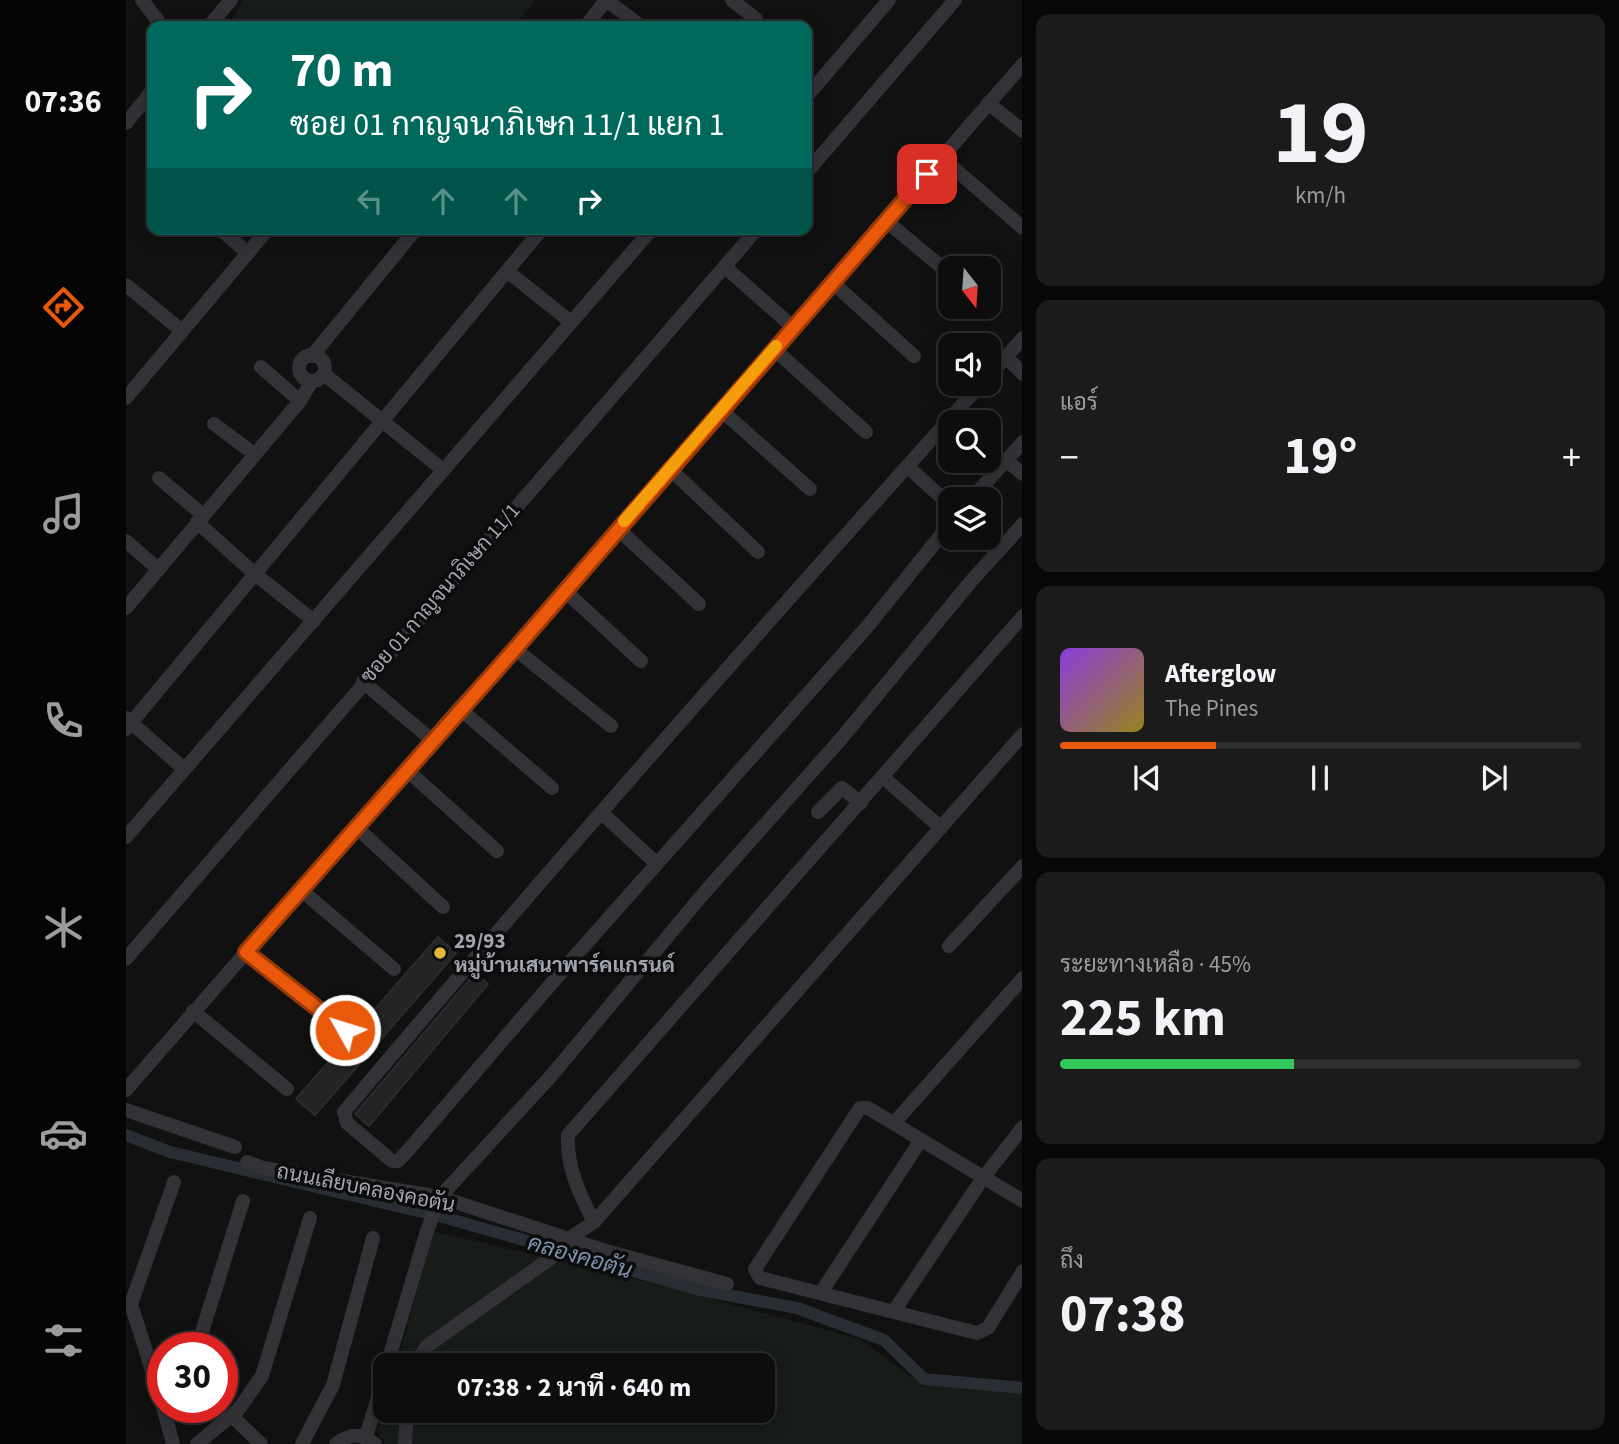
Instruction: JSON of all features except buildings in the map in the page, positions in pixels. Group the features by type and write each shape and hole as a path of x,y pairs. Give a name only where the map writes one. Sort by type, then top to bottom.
{"street":[{"path":"142,0 158,21"},
{"path":"213,21 231,0"},
{"path":"590,21 606,0 634,21"},
{"path":"732,0 756,19"},
{"path":"812,90 889,0"},
{"path":"812,166 955,0"},
{"path":"126,1090 459,708 515,649 1022,64"},
{"path":"126,123 147,97"},
{"path":"988,103 1022,131"},
{"path":"942,158 1022,228"},
{"path":"886,221 938,264"},
{"path":"227,235 248,253"},
{"path":"126,398 263,235"},
{"path":"411,235 312,356 302,361 300,366 303,376 318,377 443,470"},
{"path":"184,769 128,723 537,235"},
{"path":"126,837 647,235"},
{"name":"ซอย 01 กาญจนาภิเษก 11/1","path":"126,959 752,235"},
{"path":"725,267 793,327"},
{"path":"507,271 570,322"},
{"path":"833,283 914,356"},
{"path":"126,285 182,331"},
{"path":"1001,363 1022,338"},
{"path":"774,349 866,432"},
{"path":"126,607 318,377 321,359 312,356"},
{"path":"1006,357 1022,374"},
{"path":"261,367 300,401"},
{"path":"938,539 867,627 404,1155 395,1162 369,1145 347,1123 344,1112 486,944 603,814 697,701 971,396"},
{"path":"721,410 810,489"},
{"path":"214,424 254,454"},
{"path":"982,487 1021,447"},
{"path":"1006,460 1022,474"},
{"path":"909,468 938,494"},
{"path":"670,469 758,552"},
{"path":"159,478 255,574 314,621"},
{"path":"390,1353 426,1231 439,1201 551,1076 704,893 840,740 1022,524"},
{"path":"618,529 699,604"},
{"path":"126,541 158,569"},
{"path":"564,590 641,661"},
{"path":"594,1222 581,1198 570,1158 568,1135 1022,617"},
{"path":"515,649 611,726"},
{"path":"363,682 432,740"},
{"path":"459,708 552,788"},
{"path":"423,1353 427,1346 551,1258 594,1222 1022,734"},
{"path":"407,770 498,850"},
{"path":"883,777 942,828"},
{"path":"818,812 842,788 861,803"},
{"path":"603,814 657,864"},
{"path":"357,828 443,907"},
{"path":"949,946 1022,866"},
{"path":"301,890 394,969"},
{"path":"246,952 345,1030"},
{"path":"894,1123 1022,978"},
{"path":"193,1011 287,1088"},
{"path":"1022,1201 868,1108 856,1112 755,1269 760,1278 983,1333 1022,1271"},
{"path":"126,1110 235,1147"},
{"path":"894,1311 983,1178 1022,1127"},
{"path":"822,1292 921,1140"},
{"name":"ถนนเลียบคลองคอตัน","path":"247,1162 263,1168 439,1201 567,1242 727,1284"},
{"path":"147,1349 128,1303 174,1182"},
{"path":"202,1332 243,1201"},
{"path":"238,1408 262,1376 310,1218"},
{"path":"302,1444 333,1385 373,1238"},
{"path":"238,1422 261,1444"},
{"path":"167,1423 173,1444"},
{"path":"197,1444 223,1423"},
{"path":"336,1444 355,1435 370,1441 374,1423"},
{"path":"405,1444 406,1423"}],"shaded area":[{"path":"242,0 536,0 518,21 232,21"},
{"path":"433,1231 652,1283 860,1339 922,1385 1022,1392 1022,1444 385,1444 378,1433 381,1423 775,1423 775,1353 400,1353"}],"waterway":[{"name":"คลองคอตัน","path":"126,1135 170,1152 439,1216 700,1290 797,1308 884,1340 924,1379 1022,1388"}],"slow traffic":[{"path":"624,521 776,346"}],"place":[{"name":"29/93 หมู่บ้านเสนาพาร์คแกรนด์","path":"440,953"}],"route":[{"path":"345,1030 246,952 459,708 515,649 927,174"}]}
